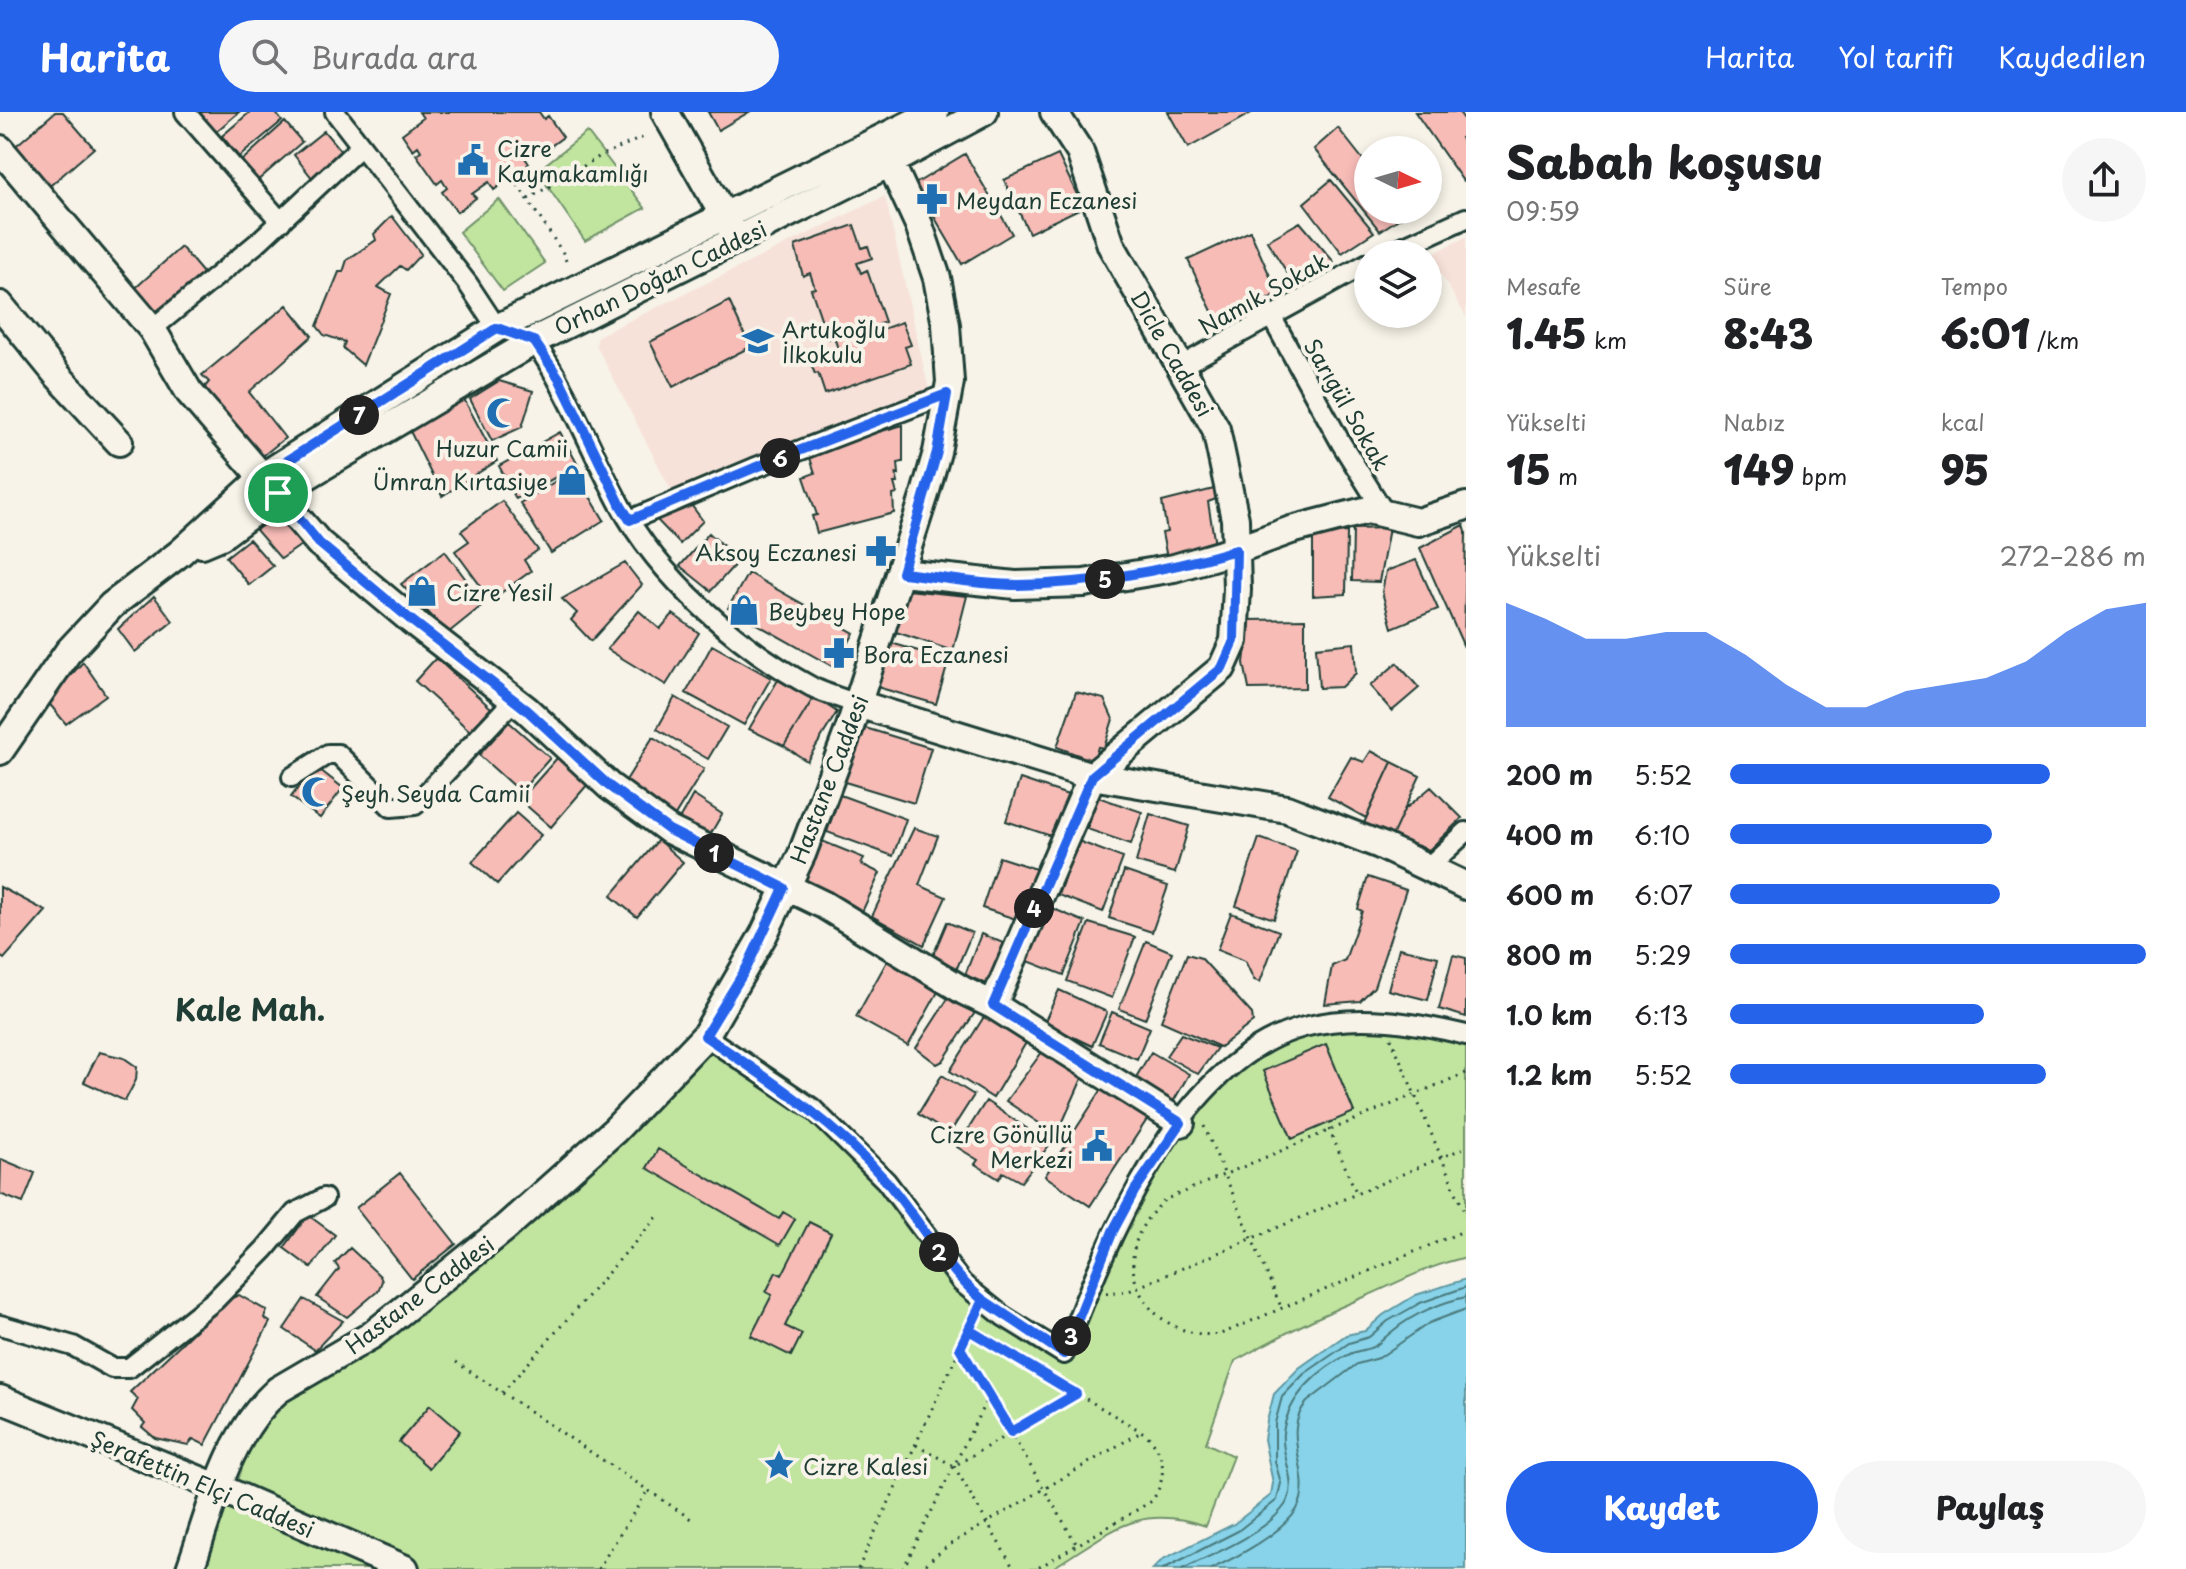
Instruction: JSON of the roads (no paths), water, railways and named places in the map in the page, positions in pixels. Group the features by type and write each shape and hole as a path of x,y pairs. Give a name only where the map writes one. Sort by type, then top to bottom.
{"street":[{"path":"185,112 281,222"},
{"path":"335,112 468,284 497,328 534,341 559,378 630,520 669,573 734,637 813,688 858,704 1092,776 1287,809 1380,845 1466,886"},
{"path":"665,112 738,239"},
{"name":"Orhan Doğan Caddesi","path":"0,751 68,652 112,605 270,485 497,328 723,217 984,112"},
{"name":"Dicle Caddesi","path":"993,1005 1092,776 1222,668 1234,641 1235,519 1216,429 1111,245 1080,152 1054,112"},
{"name":"Orhan Doğan Caddesi","path":"270,485 534,341 738,239 887,150 922,115"},
{"path":"152,329 281,222 361,146"},
{"path":"0,149 152,329 189,392 319,543 514,700 609,786 669,830 824,905 964,991 1188,1114"},
{"name":"Hastane Caddesi","path":"190,1569 217,1487 240,1440 268,1399 286,1385 372,1335 505,1228 615,1130 705,1036 747,967 802,854 858,704 902,573 937,452 950,382 946,325 937,278 919,225 887,150"},
{"path":"1418,240 1466,218"},
{"name":"Namık Sokak","path":"1181,366 1354,271"},
{"path":"0,305 58,376 119,442"},
{"name":"Sarıgül Sokak","path":"1271,316 1341,443 1386,515"},
{"path":"630,520 754,468 947,394"},
{"path":"902,573 1015,585 1084,583 1174,568 1291,530 1368,510 1418,522 1466,506"},
{"path":"292,777 328,754 338,754 391,807 415,805 514,700"},
{"path":"1428,867 1466,832"},
{"path":"705,1036 812,1108 886,1181 962,1283 1064,1354 1113,1231 1135,1190 1214,1081 1239,1059 1283,1034 1326,1023 1383,1020 1422,1024 1466,1035"},
{"path":"0,1325 73,1346 112,1368 129,1368 215,1300 295,1213 324,1198"},
{"name":"Şerafettin Elçi Caddesi","path":"0,1399 217,1487 405,1569"}],"water":[{"path":"1466,1279 1466,1569 1153,1569 1163,1559 1234,1524 1271,1495 1273,1483 1264,1439 1267,1421 1274,1394 1299,1368 1346,1335 1365,1331 1383,1315 1416,1295"}],"place":[{"name":"Cizre Kaymakamlığı","path":"473,160"},
{"name":"Meydan Eczanesi","path":"932,199"},
{"name":"Artukoğlu İlkokulu","path":"758,341"},
{"name":"Huzur Camii","path":"502,413"},
{"name":"Ümran Kırtasiye","path":"572,480"},
{"name":"Aksoy Eczanesi","path":"881,551"},
{"name":"Cizre Yesil","path":"422,591"},
{"name":"Beybey Hope","path":"744,610"},
{"name":"Bora Eczanesi","path":"839,653"},
{"name":"Şeyh Seyda Camii","path":"317,792"},
{"name":"Cizre Gönüllü Merkezi","path":"1097,1146"},
{"name":"Cizre Kalesi","path":"779,1465"}],"district":[{"name":"Kale Mah.","path":"250,1008"}]}
